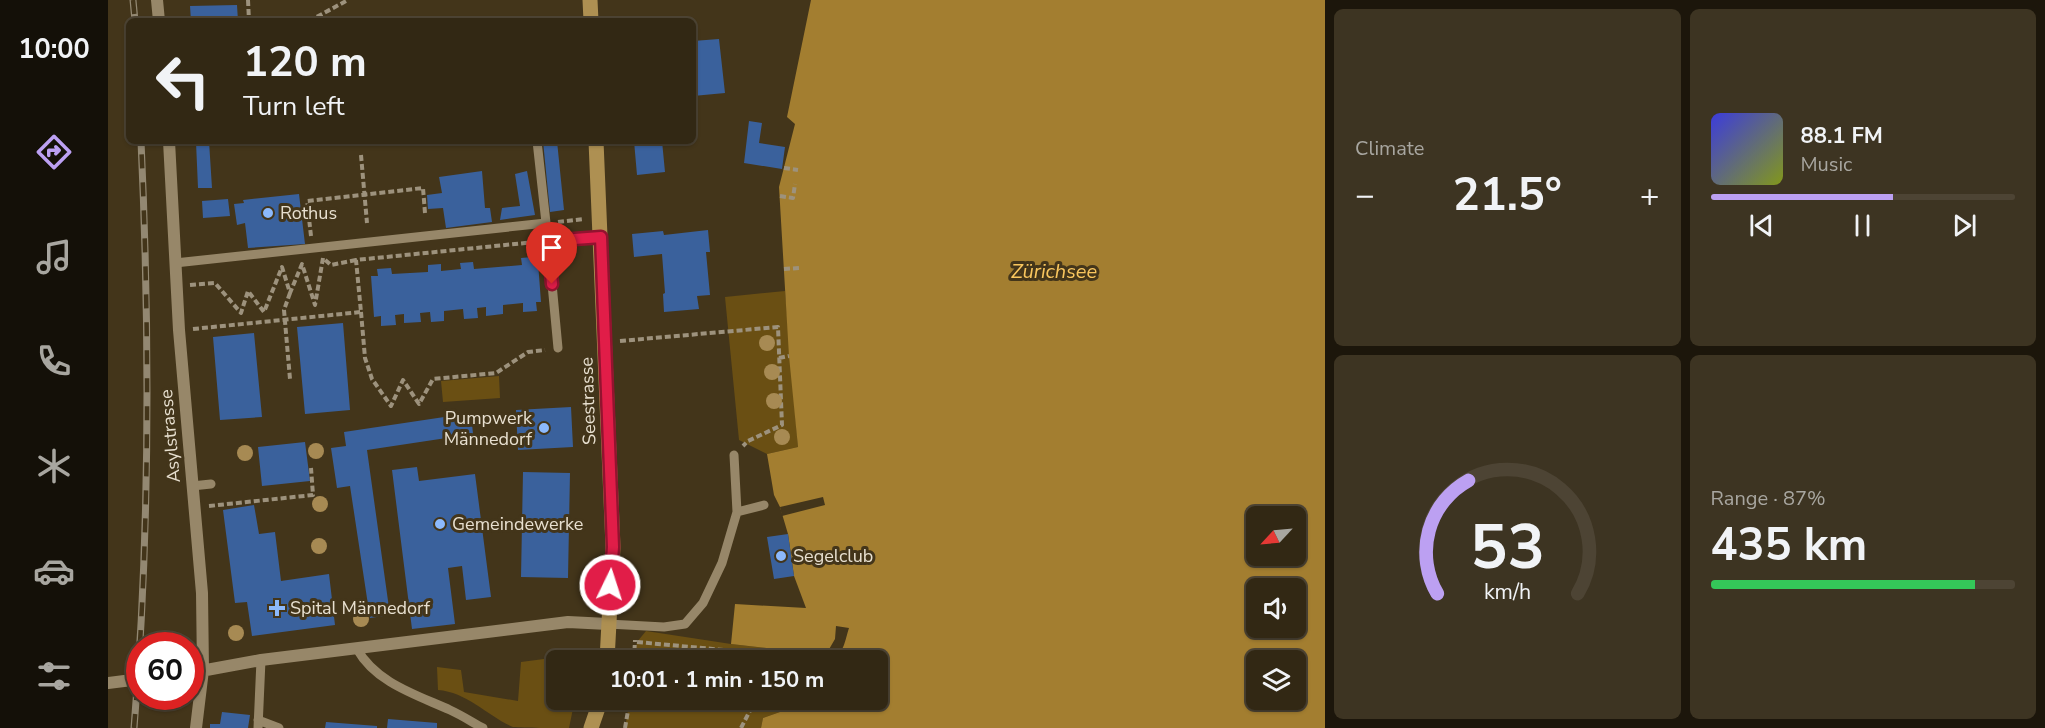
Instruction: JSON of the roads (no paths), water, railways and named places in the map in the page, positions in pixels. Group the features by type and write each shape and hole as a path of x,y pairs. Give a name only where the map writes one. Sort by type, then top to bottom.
{"main road":[{"path":"590,0 591,18"},
{"name":"Seestrasse","path":"596,144 613,547 607,650"},
{"path":"591,728 597,710"}],"street":[{"path":"157,0 159,18"},
{"name":"Asylstrasse","path":"169,144 178,330 202,593 200,632"},
{"path":"204,671 261,660 568,622 608,624"},
{"path":"110,683 126,681"},
{"name":"Asylstrasse","path":"196,710 196,728"}],"lane":[{"path":"537,144 558,348"},
{"path":"175,263 546,223"},
{"path":"548,241 601,237"},
{"path":"608,624 664,627 685,624 703,603 722,563 737,512 734,454"},
{"path":"192,486 211,484"},
{"path":"737,512 764,505"},
{"path":"357,649 364,661 392,684 453,711 483,728"},
{"path":"261,660 258,724 279,728"}],"water":[{"name":"Zürichsee","path":"811,0 1325,0 1325,728 761,728 763,718 786,710 888,710 888,650 841,650 849,628 836,626 835,639 829,650 784,650 731,644 735,604 806,608 794,576 788,534 774,495 767,454 798,447 789,356 779,187 795,124 787,117"}],"railway":[{"path":"133,0 135,18"},
{"path":"134,728 143,581 147,434 146,288 141,144"}],"place":[{"name":"Rothus","path":"268,213"},
{"name":"Pumpwerk Männedorf","path":"544,428"},
{"name":"Gemeindewerke","path":"440,524"},
{"name":"Segelclub","path":"781,556"},
{"name":"Spital Männedorf","path":"277,608"}]}
